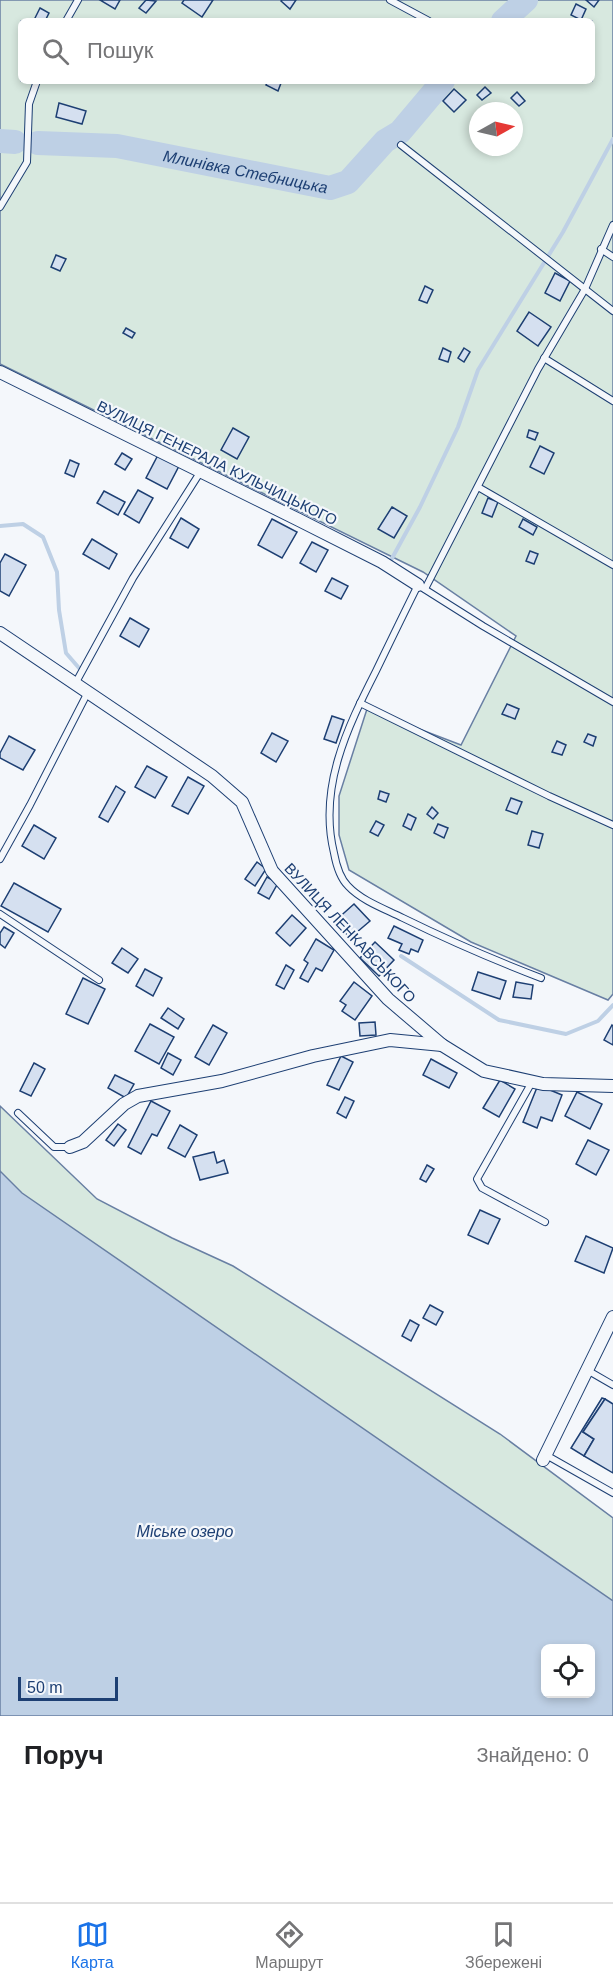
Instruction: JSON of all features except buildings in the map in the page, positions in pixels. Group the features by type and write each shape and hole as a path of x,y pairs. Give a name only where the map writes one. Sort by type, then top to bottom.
{"street":[{"name":"ВУЛИЦЯ ГЕНЕРАЛА КУЛЬЧИЦЬКОГО","path":"0,372 202,470 382,562 422,587"},
{"name":"ВУЛИЦЯ ЛЕНКАВСЬКОГО","path":"0,633 212,776 242,802 272,872 388,999 442,1045 484,1071 543,1084 613,1086"},
{"path":"70,1147 83,1142 124,1104 138,1096 222,1081 313,1056 390,1040 442,1045"},
{"path":"544,1458 613,1317"}],"lane":[{"path":"68,18 78,0"},
{"path":"390,0 423,18"},
{"path":"0,207 27,162 29,104 36,84"},
{"path":"401,145 613,311"},
{"path":"541,978 474,952 354,892 343,880 331,843 329,824 331,787 344,738 360,703 478,487 544,358 585,289 613,225"},
{"path":"601,249 613,257"},
{"path":"544,358 613,401"},
{"path":"74,684 133,579 202,470"},
{"path":"478,487 613,565"},
{"path":"422,587 613,702"},
{"path":"0,859 30,806 88,692"},
{"path":"360,703 613,825"},
{"path":"0,914 99,980"},
{"path":"532,1082 477,1179 482,1188 545,1222"},
{"path":"18,1113 54,1148 70,1147"},
{"path":"587,1370 613,1385"},
{"path":"544,1458 613,1493"}],"shaded area":[{"path":"0,0 613,0 613,994 608,1000 471,942 349,870 339,835 339,796 367,709 461,745 516,636 423,572 0,364"},
{"name":"Міське озеро","path":"0,1106 97,1199 172,1238 233,1266 500,1434 613,1518 613,1716 0,1716"}],"water":[{"name":"Міське озеро","path":"0,1171 22,1193 613,1601 613,1716 0,1716"}],"waterway":[{"name":"Млинівка Стебницька","path":"506,18 526,0"},
{"name":"Млинівка Стебницька","path":"38,143 117,146 330,188 348,182 385,141 400,132 440,84"},
{"path":"390,562 420,507 458,427 478,370 563,232 613,139"},
{"name":"Млинівка Стебницька","path":"0,141 15,142"},
{"path":"0,526 23,524 43,537 57,572 59,610 66,653 79,668"},
{"path":"401,956 499,1020 566,1034 598,1021 613,1005"}]}
